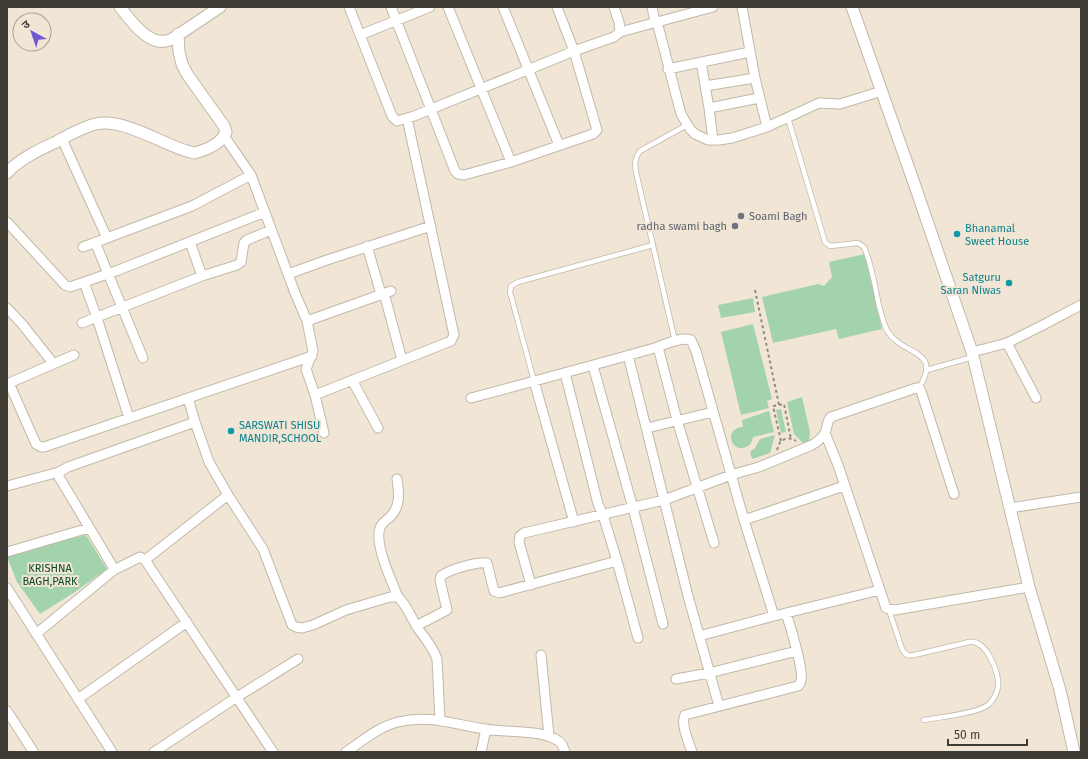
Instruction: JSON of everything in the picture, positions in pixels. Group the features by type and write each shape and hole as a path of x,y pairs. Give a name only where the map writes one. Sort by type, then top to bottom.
{"street":[{"path":"120,7 142,32 155,40 167,42 220,7"},
{"path":"349,7 393,118 397,121 574,51 614,37 620,32 709,8"},
{"path":"391,7 456,172 464,175 511,162 593,134 597,130 574,51 557,7"},
{"path":"360,35 430,7"},
{"path":"448,7 482,87 511,162"},
{"path":"503,7 559,145"},
{"path":"614,7 619,22 620,32"},
{"path":"652,7 680,114 694,134 701,137 713,140 732,138 766,127 819,103 843,103 882,91"},
{"path":"742,7 766,127"},
{"path":"852,7 972,354 1028,587 1060,690 1074,752"},
{"path":"7,173 26,158 62,139 92,125 102,123 110,123 141,132 194,153 222,140 226,132 224,126 187,74 182,64 179,52 178,34"},
{"path":"668,69 750,52"},
{"path":"701,62 713,140"},
{"path":"705,86 755,78"},
{"path":"709,108 759,98"},
{"path":"315,395 451,341 454,335 407,118"},
{"path":"224,136 252,175 271,230 307,321 313,346 312,356 306,369 315,395 324,433"},
{"path":"62,139 107,238"},
{"path":"83,247 192,206 252,175"},
{"path":"7,222 65,285 70,287 108,274 265,212"},
{"path":"288,274 367,246 430,226"},
{"path":"82,323 123,306 239,263 242,259 244,243 247,240 271,230"},
{"path":"95,242 144,358"},
{"path":"190,242 202,276"},
{"path":"367,246 386,293 402,360"},
{"path":"84,282 129,418"},
{"path":"307,321 386,293"},
{"path":"972,354 1007,343 1081,305"},
{"path":"7,308 22,324 53,363"},
{"path":"471,398 593,366 682,339 689,339 694,344 744,520 774,616"},
{"path":"1007,343 1036,398"},
{"path":"658,347 677,420 714,543"},
{"path":"74,355 8,384 36,444 41,447 312,356"},
{"path":"628,355 688,596 719,706"},
{"path":"593,366 633,508 663,624"},
{"path":"565,373 598,504 603,515 617,561 638,638"},
{"path":"352,380 378,428"},
{"path":"534,381 574,522"},
{"path":"531,585 519,542 520,536 524,533 664,500 731,475 759,467 812,445 818,441 825,433 828,421 831,417 913,388 919,388 922,392 954,494"},
{"path":"188,398 194,422 209,462 265,553 289,619 294,626 302,628 313,625 346,610 390,597 398,597"},
{"path":"647,428 713,412"},
{"path":"7,486 59,472 68,467 194,422"},
{"path":"825,433 838,465 885,607 889,610 895,610 1028,587"},
{"path":"59,472 60,481 115,569"},
{"path":"397,479 399,488 397,508 381,525 379,531 382,559 398,597 402,600 416,626 433,650 437,659 440,720"},
{"path":"744,520 844,486"},
{"path":"145,560 228,495"},
{"path":"1010,508 1081,497"},
{"path":"7,552 89,528"},
{"path":"36,634 115,569 140,557 145,560 273,752"},
{"path":"416,626 448,610 440,580 441,576 446,573 474,564 486,562 489,564 494,591 497,593 617,561"},
{"path":"7,588 112,752"},
{"path":"699,636 880,590"},
{"path":"692,752 684,724 684,716 689,713 798,686 802,677 786,613"},
{"path":"78,699 187,622"},
{"path":"676,679 709,673 796,651"},
{"path":"541,656 549,736"},
{"path":"154,752 298,659"},
{"path":"7,711 33,752"},
{"path":"346,752 371,734 387,726 417,719 440,720 486,729 549,736 560,742 565,752"},
{"path":"481,752 486,729"}],"lane":[{"path":"788,118 825,242 830,246 858,244 864,247 869,260 885,326 894,340 921,357 926,366 927,370 925,378 919,388"},
{"path":"675,341 636,172 636,157 640,152 687,126"},
{"path":"534,381 510,292 511,286 518,282 653,245"},
{"path":"927,370 972,354"},
{"path":"889,610 902,649 908,656 914,656 969,642 976,642 982,645 987,651 995,670 998,688 993,699 988,705 973,711 924,720"}],"path":[{"path":"755,290 778,405"},
{"path":"781,458 777,449 781,441 773,406 784,404 791,439"},
{"path":"781,441 785,439 795,441"}],"green space":[{"path":"865,254 882,329 839,339 836,329 773,343 762,297 818,284 824,286 832,277 829,262"},
{"path":"753,298 755,312 721,318 718,305"},
{"path":"753,324 772,399 767,401 769,408 741,415 721,332"},
{"path":"802,397 810,432 809,443 804,444 794,434 787,402"},
{"path":"781,409 786,432 781,433 776,410"},
{"path":"769,411 774,432 753,437 750,444 746,447 736,447 733,444 731,436 737,428 743,427 742,420"},
{"path":"775,435 770,453 752,459 750,452 755,448 760,439"},
{"name":"KRISHNA BAGH,PARK","path":"86,535 107,569 75,592 40,614 17,582 7,557 45,545"}],"place":[{"name":"Soami Bagh","path":"741,216"},
{"name":"radha swami bagh","path":"735,226"},
{"name":"Bhanamal Sweet House","path":"957,234"},
{"name":"Satguru Saran Niwas","path":"1009,283"},
{"name":"SARSWATI SHISU MANDIR,SCHOOL","path":"231,431"}]}
